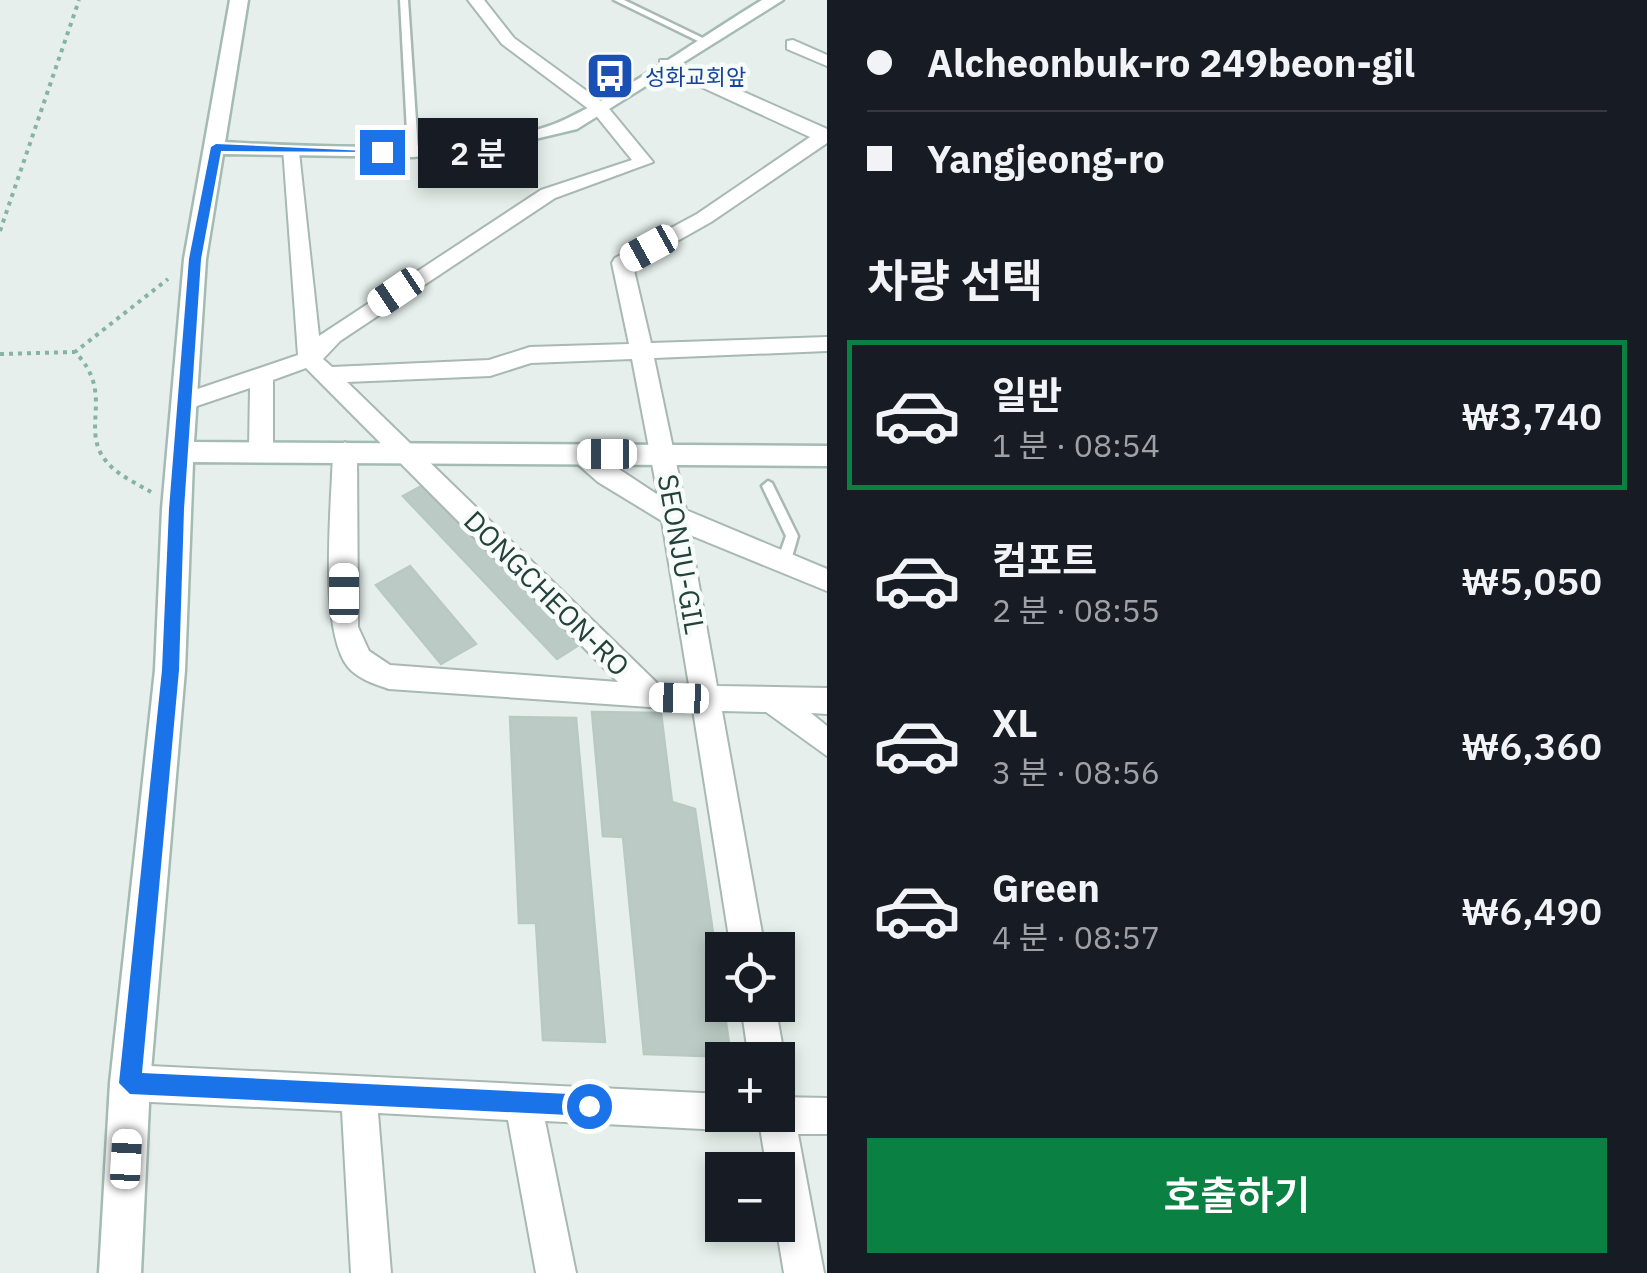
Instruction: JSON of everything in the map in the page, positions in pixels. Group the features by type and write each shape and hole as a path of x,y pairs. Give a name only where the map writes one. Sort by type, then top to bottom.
{"street":[{"path":"120,1273 130,1083 170,670 176,509 195,259 239,0"},
{"path":"321,367 332,336 494,226 548,194 644,162 600,109 508,41 476,0"},
{"path":"216,147 290,152 413,152 493,144 570,125 774,0"},
{"path":"793,45 827,61"},
{"path":"666,64 826,136"},
{"name":"SEONJU-GIL","path":"745,932 664,454 622,264 704,218 826,136"},
{"path":"290,152 321,367"},
{"path":"185,402 262,376 321,367 490,368 530,355 827,344"},
{"name":"DONGCHEON-RO","path":"321,367 652,697 827,701"},
{"path":"260,450 262,376"},
{"path":"345,451 344,628 352,654 364,667 389,677 652,697"},
{"path":"182,452 827,456"},
{"path":"578,454 619,487 676,520 827,580"},
{"path":"772,700 827,743"},
{"path":"130,1083 705,1111"},
{"path":"359,1095 371,1273"},
{"path":"522,1102 556,1273"},
{"path":"795,1115 827,1116"},
{"path":"780,1132 804,1273"}],"lane":[{"path":"404,0 413,152"},
{"path":"618,0 705,41"},
{"path":"768,486 792,536 783,564"}],"path":[{"path":"0,231 79,0"},
{"path":"0,354 75,352 195,259"},
{"path":"75,352 90,365 100,388 99,451 108,463 176,509"}],"building":[{"path":"427,483 582,643 557,659 403,496"},
{"path":"410,566 476,644 441,664 376,585"},
{"path":"592,712 661,713 672,802 695,809 713,932 705,932 705,1022 726,1022 729,1042 705,1042 705,1056 644,1054 623,837 603,836"},
{"path":"510,717 576,718 605,1042 543,1040 536,923 519,923"}],"place":[{"name":"성화교회앞","path":"610,76"}],"route":[{"path":"382,152 216,147 195,259 176,509 170,670 130,1083 589,1106"}]}
